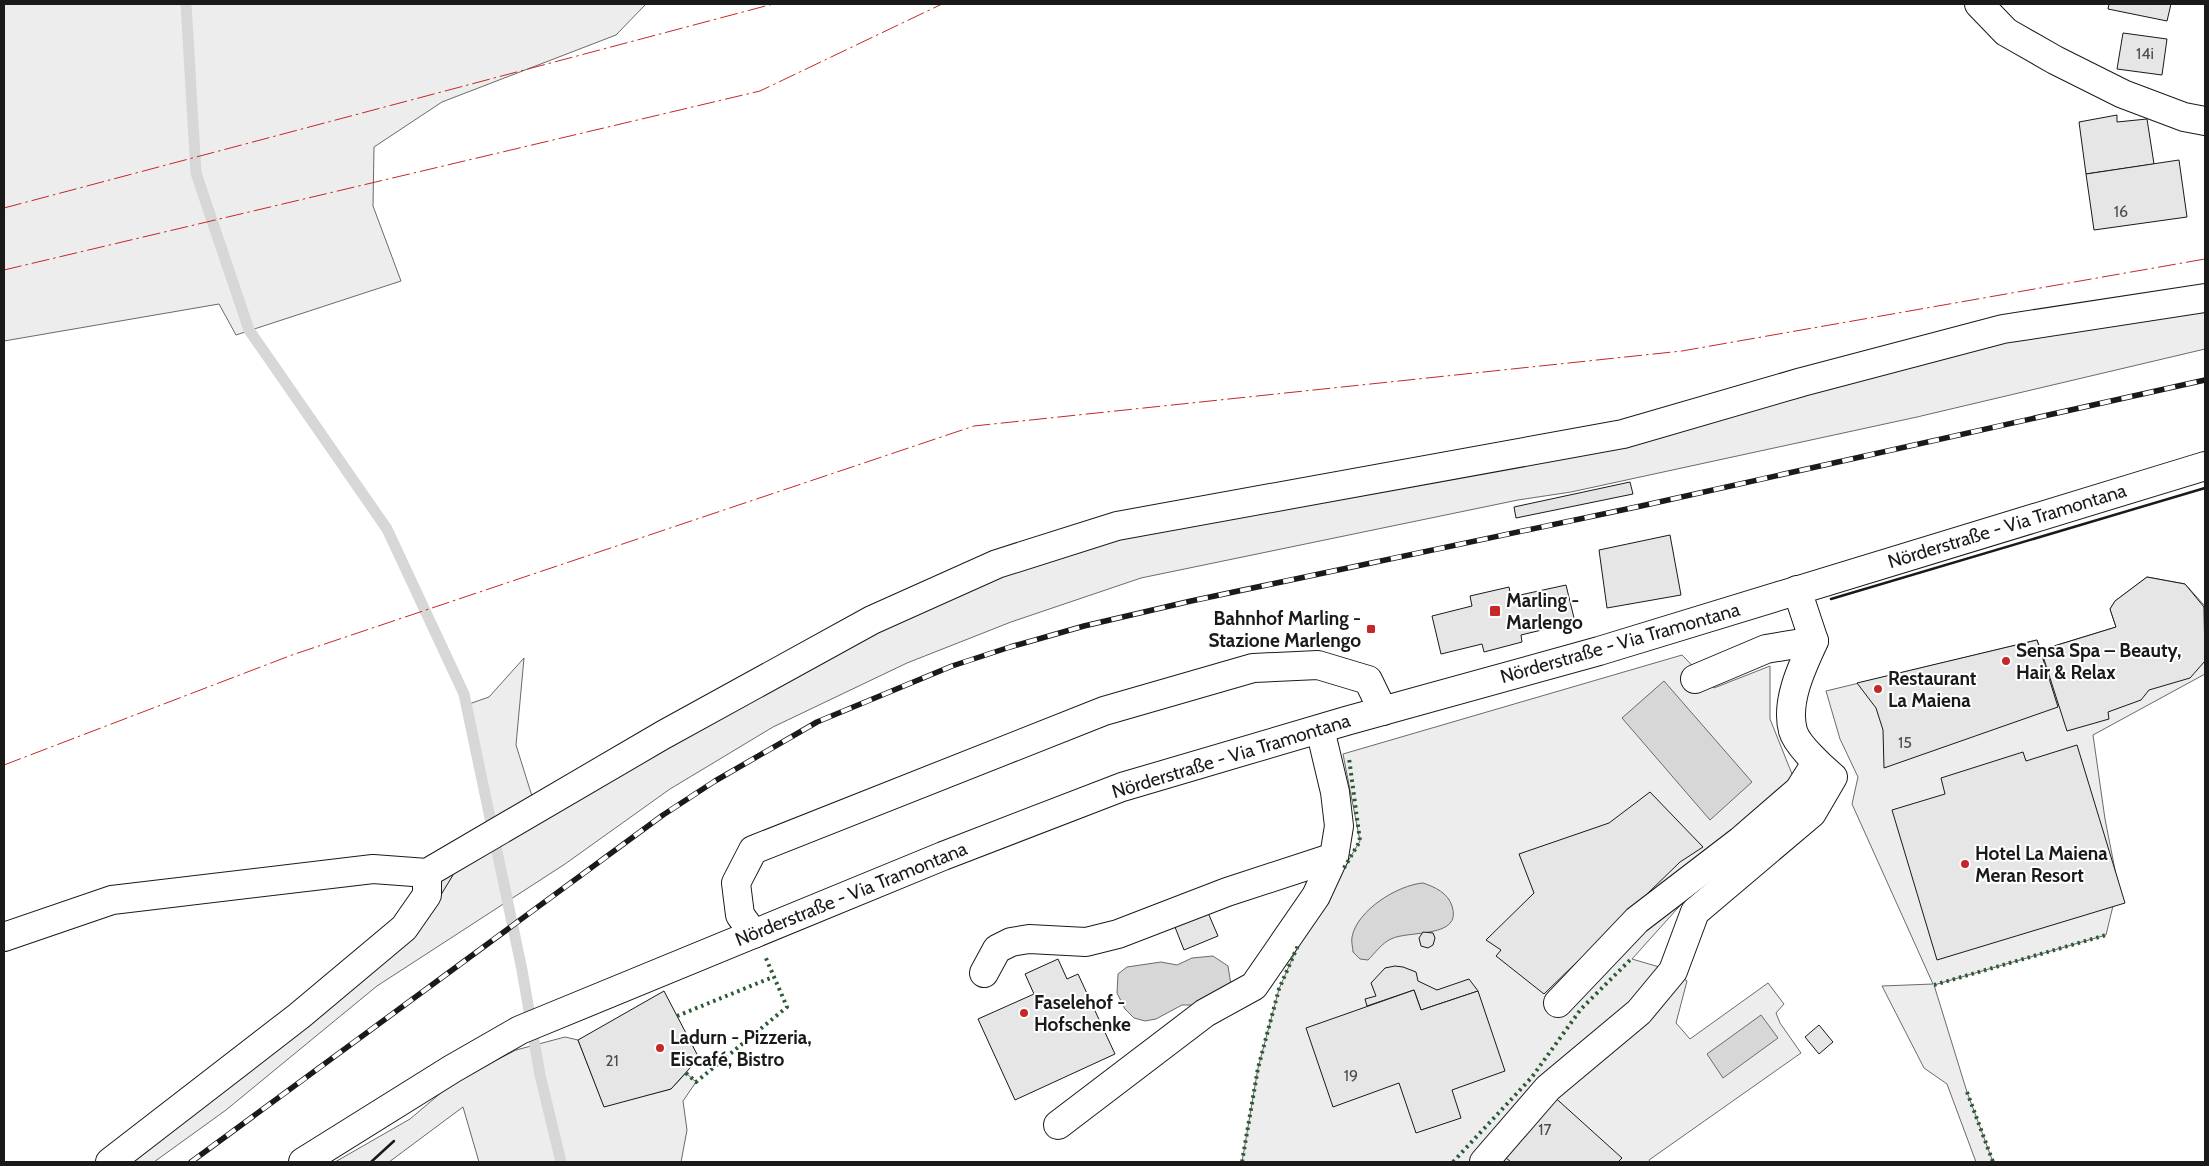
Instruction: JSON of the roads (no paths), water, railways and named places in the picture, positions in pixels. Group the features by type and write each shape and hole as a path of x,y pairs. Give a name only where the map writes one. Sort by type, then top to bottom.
{"street":[{"path":"1979,4 2006,32 2055,60 2123,94 2184,117 2205,121"},
{"path":"4,937 112,900 373,869 428,873 664,735 872,620 997,564 1108,528 1623,434 1802,382 2003,329 2205,298"},
{"name":"Nörderstraße - Via Tramontana","path":"302,1162 452,1069 520,1030 943,856 1122,787 1383,711 1599,651 2205,466"},
{"path":"1484,1162 1548,1088 1638,1012 1672,971 1694,912 1812,813 1834,777 1816,763 1793,732 1792,704 1802,667 1814,642 1797,590"},
{"path":"1695,679 1766,649 1814,642"},
{"path":"754,934 740,915 736,883 752,850 1104,711 1253,668 1318,665 1350,673 1368,680 1383,711"},
{"path":"1058,1124 1205,1014 1254,986 1316,896 1334,857 1339,826 1334,792 1320,729"},
{"path":"1558,1003 1637,920 1740,841 1799,790 1816,763"},
{"path":"984,973 997,949 1011,942 1029,938 1086,942 1118,934 1227,892 1334,857"},
{"path":"110,1162 299,1016 404,928 427,895 428,873"}],"waterway":[{"path":"186,4 196,173 249,330 387,529 464,694 522,970 540,1075 561,1162"}],"railway":[{"path":"191,1162 663,815 715,781 817,722 952,666 1084,626 1191,601 1641,506 2205,380"}],"place":[{"name":"Marling - Marlengo","path":"1495,611"},
{"name":"Bahnhof Marling - Stazione Marlengo","path":"1371,629"},
{"name":"Sensa Spa – Beauty, Hair & Relax","path":"2006,661"},
{"name":"Restaurant La Maiena","path":"1878,689"},
{"name":"Hotel La Maiena Meran Resort","path":"1965,864"},
{"name":"Faselehof - Hofschenke","path":"1024,1013"},
{"name":"Ladurn - Pizzeria, Eiscafé, Bistro","path":"660,1048"}]}
